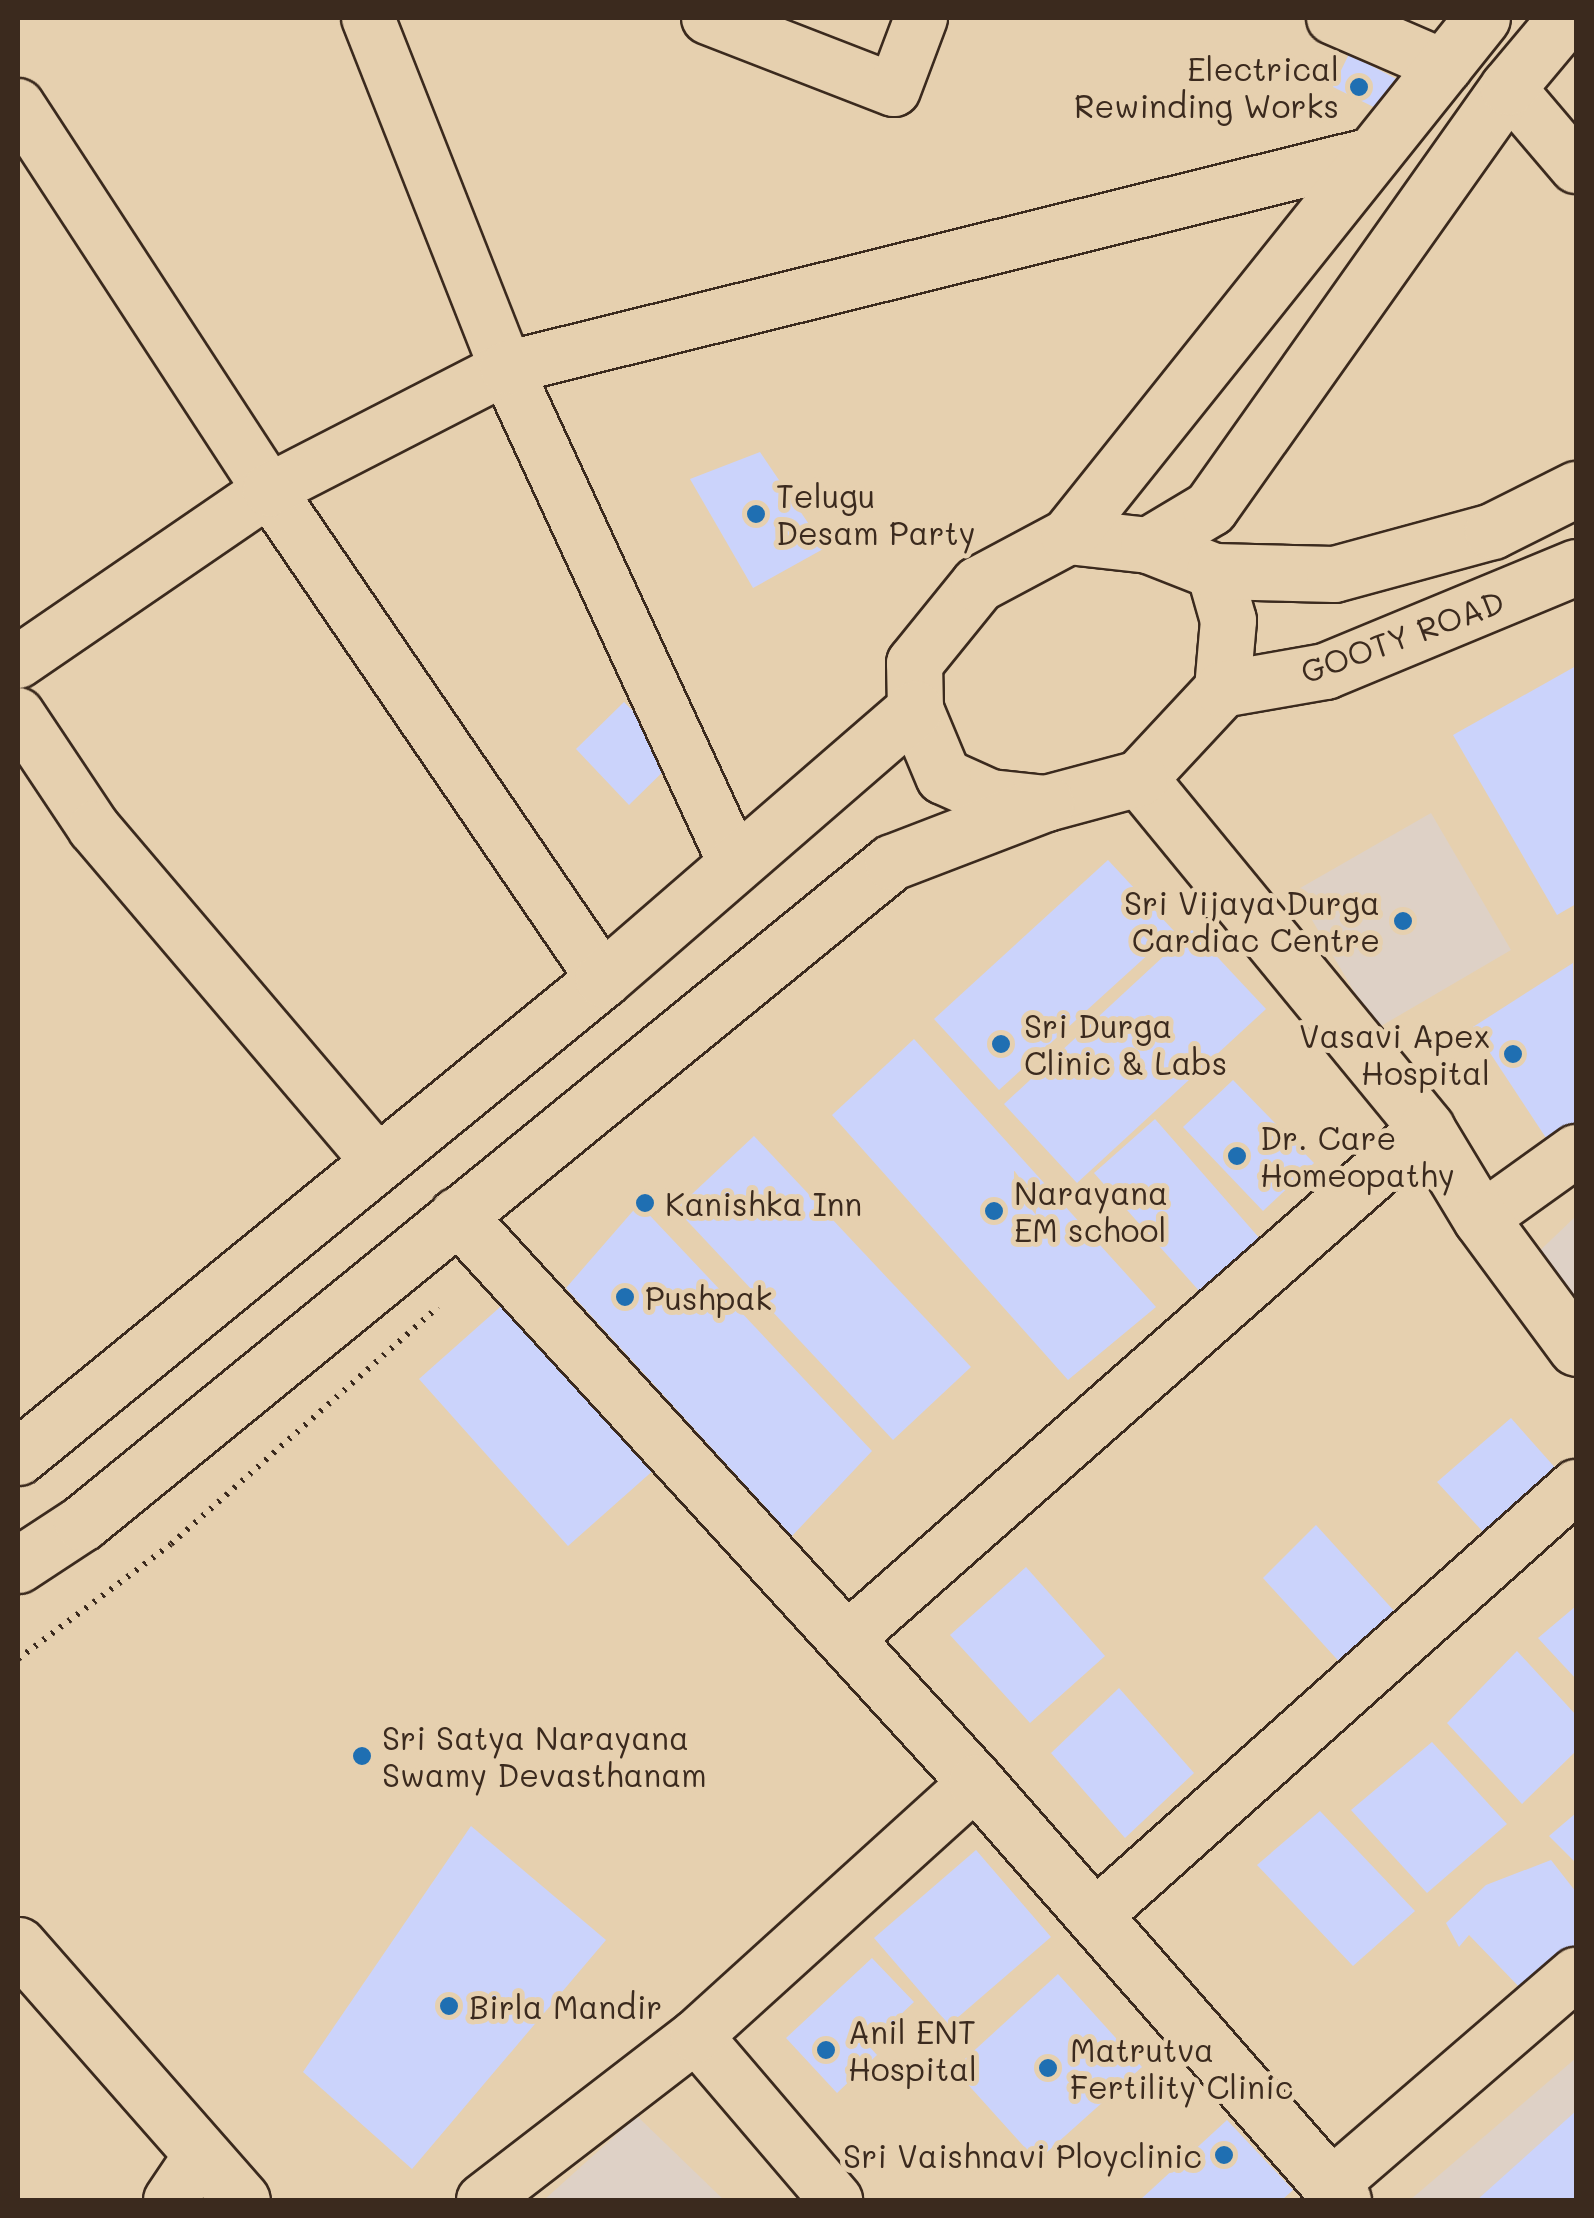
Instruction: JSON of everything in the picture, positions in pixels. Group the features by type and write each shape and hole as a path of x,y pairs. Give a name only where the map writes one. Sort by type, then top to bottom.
{"main road":[{"path":"1046,802 990,797 943,776 915,708 914,663 941,624 978,584 1068,536 1482,18"},
{"path":"1148,545 1210,508 1508,87 1566,18"},
{"path":"1068,536 1148,545 1214,571 1334,574 1492,531 1576,489"},
{"name":"GOOTY ROAD","path":"1222,690 1324,671 1576,567"},
{"path":"18,1565 82,1523 892,862 1046,802 1139,778 1222,690 1228,620 1214,571"},
{"path":"22,1444 603,980 915,708"},
{"path":"1139,778 1426,1128 1481,1218 1576,1348"},
{"path":"458,1215 976,1782 1337,2193"},
{"path":"18,1945 242,2200"}],"street":[{"path":"368,18 506,368 736,864"},
{"path":"708,18 894,90 921,18"},
{"path":"1333,18 1446,67"},
{"path":"1508,87 1576,167"},
{"path":"18,105 269,490 603,980"},
{"path":"18,662 269,490 506,368 1376,154"},
{"path":"18,714 94,828 378,1162"},
{"path":"846,1639 1426,1128"},
{"path":"1481,1218 1576,1150"},
{"path":"1094,1917 1576,1486"},
{"path":"482,2200 696,2036 976,1782"},
{"path":"1337,2193 1576,1974"},
{"path":"696,2036 836,2200"},
{"path":"170,2200 201,2154"}],"path":[{"path":"18,1659 171,1544 495,1256"}],"shaded area":[{"name":"Sri Vijaya Durga Cardiac Centre","path":"1431,813 1511,950 1376,1029 1295,891"},
{"path":"1576,1216 1576,1314 1530,1260"},
{"path":"1576,2058 1576,2200 1410,2200"},
{"path":"637,2116 724,2200 544,2200"}],"building":[{"path":"1349,54 1406,84 1392,116 1333,87"},
{"name":"Telugu Desam Party","path":"760,452 825,548 753,588 690,479"},
{"path":"1576,666 1576,904 1557,915 1453,735"},
{"path":"624,702 678,757 629,805 576,749"},
{"path":"1108,860 1174,931 999,1090 934,1019"},
{"path":"1192,930 1266,1009 1077,1183 1004,1104"},
{"path":"1573,963 1576,1131 1552,1147 1473,1027"},
{"name":"Narayana EM school","path":"914,1039 1156,1307 1068,1380 832,1115"},
{"path":"1233,1080 1314,1163 1263,1211 1183,1127"},
{"path":"1155,1119 1261,1240 1201,1293 1094,1173"},
{"path":"754,1136 971,1367 893,1440 676,1209"},
{"path":"639,1204 872,1451 792,1536 566,1288"},
{"path":"508,1300 656,1468 568,1546 419,1379"},
{"path":"1511,1418 1558,1471 1485,1534 1437,1482"},
{"path":"1316,1525 1396,1613 1344,1667 1263,1578"},
{"path":"1026,1567 1105,1656 1030,1723 950,1635"},
{"path":"1576,1606 1576,1679 1538,1638"},
{"path":"1517,1651 1576,1715 1576,1751 1522,1804 1447,1723"},
{"path":"1119,1688 1194,1773 1125,1838 1051,1753"},
{"path":"1432,1742 1507,1824 1427,1893 1351,1810"},
{"path":"1320,1811 1415,1911 1353,1966 1257,1865"},
{"path":"1576,1813 1576,1863 1549,1836"},
{"name":"Birla Mandir","path":"471,1826 606,1940 412,2169 303,2072"},
{"path":"976,1850 1051,1937 949,2025 874,1938"},
{"path":"1551,1860 1576,1892 1576,1944 1524,1992 1469,1935 1459,1947 1446,1923 1486,1885"},
{"path":"872,1958 914,2002 868,2045 877,2055 837,2093 786,2038"},
{"name":"Matrutva Fertility Clinic","path":"1058,1974 1142,2067 1037,2161 954,2069"},
{"path":"1576,2111 1576,2200 1477,2200"},
{"name":"Sri Vaishnavi Ployclinic","path":"1227,2120 1293,2190 1282,2200 1140,2200"}],"place":[{"name":"Electrical Rewinding Works","path":"1359,87"},
{"name":"Telugu Desam Party","path":"756,514"},
{"name":"Sri Vijaya Durga Cardiac Centre","path":"1403,921"},
{"name":"Sri Durga Clinic & Labs","path":"1001,1044"},
{"name":"Vasavi Apex Hospital","path":"1513,1054"},
{"name":"Dr. Care Homeopathy","path":"1237,1156"},
{"name":"Kanishka Inn","path":"645,1203"},
{"name":"Narayana EM school","path":"994,1211"},
{"name":"Pushpak","path":"625,1297"},
{"name":"Sri Satya Narayana Swamy Devasthanam","path":"362,1756"},
{"name":"Birla Mandir","path":"449,2006"},
{"name":"Anil ENT Hospital","path":"826,2050"},
{"name":"Matrutva Fertility Clinic","path":"1048,2068"},
{"name":"Sri Vaishnavi Ployclinic","path":"1224,2155"}]}
